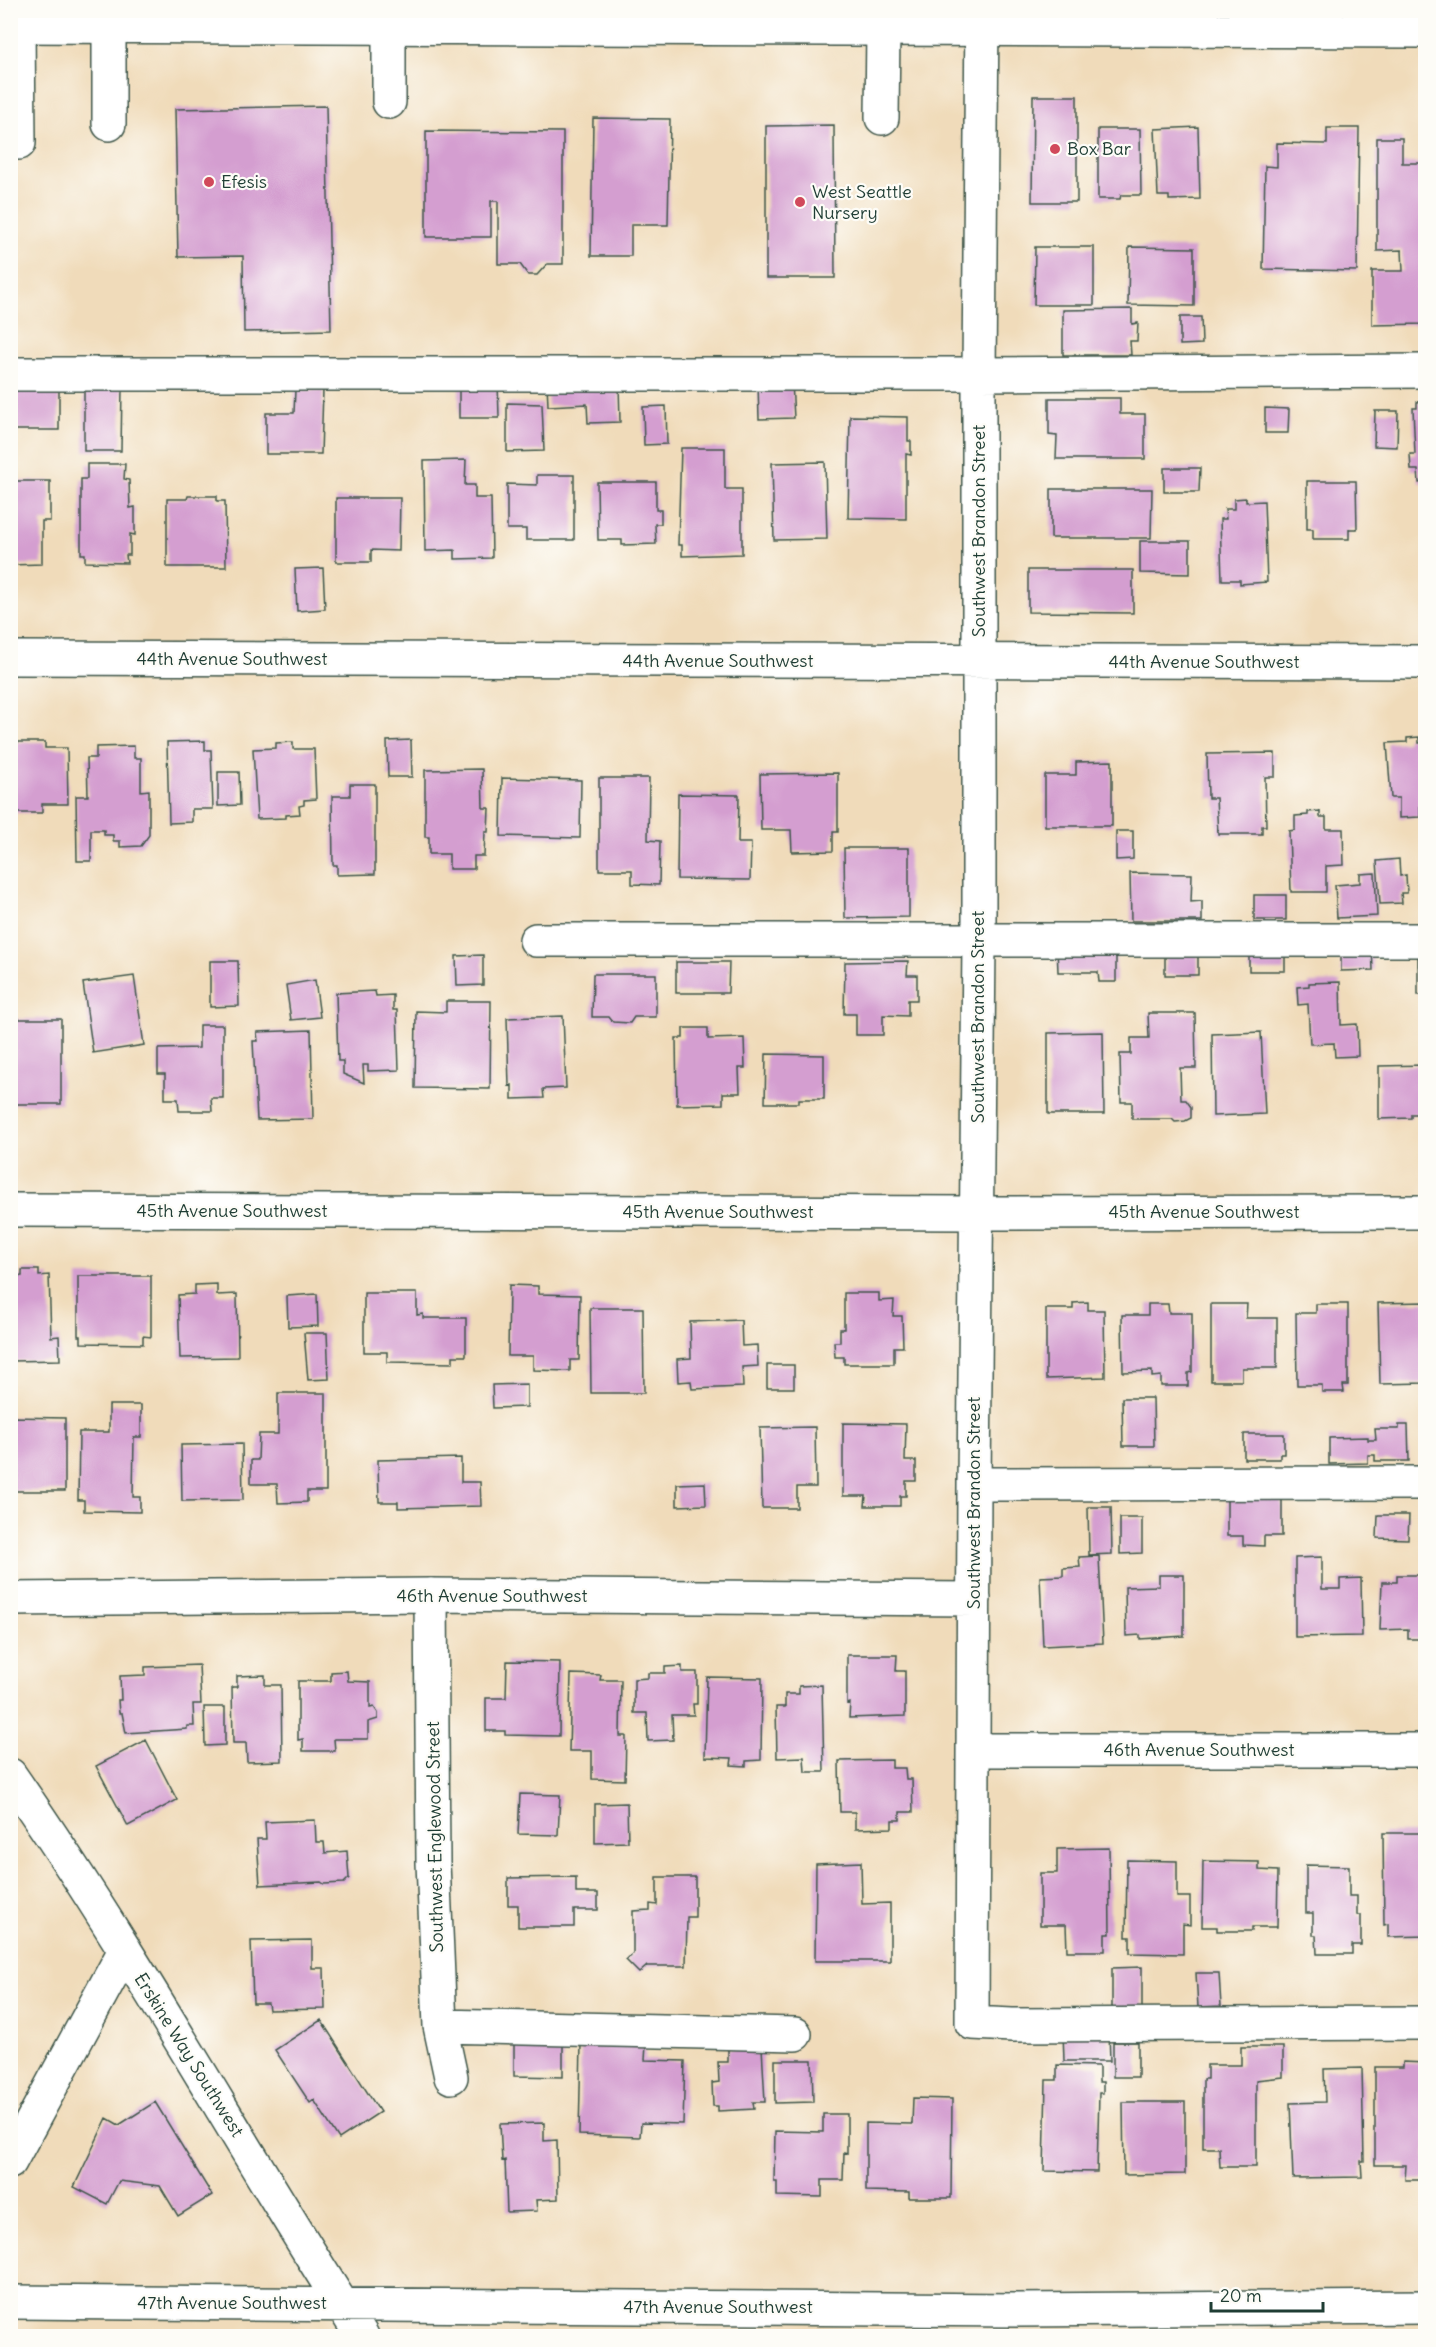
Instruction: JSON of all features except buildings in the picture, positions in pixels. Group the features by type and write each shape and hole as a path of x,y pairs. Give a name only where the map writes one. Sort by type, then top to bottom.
{"street":[{"path":"19,143 14,26 102,21 389,27 605,19 862,23 982,20 1184,20 1425,31"},
{"name":"Southwest Brandon Street","path":"982,20 972,2024 1425,2023"},
{"path":"102,21 109,124"},
{"path":"862,23 882,118"},
{"path":"389,27 390,102"},
{"path":"10,374 979,374 1425,370"},
{"name":"44th Avenue Southwest","path":"10,658 1425,662"},
{"path":"536,940 1425,940"},
{"name":"45th Avenue Southwest","path":"10,1210 1425,1212"},
{"path":"974,1484 1425,1483"},
{"name":"46th Avenue Southwest","path":"10,1599 430,1595 974,1599"},
{"name":"Southwest Englewood Street","path":"430,1595 433,1863 440,2026 451,2077"},
{"name":"46th Avenue Southwest","path":"973,1749 1425,1750"},
{"name":"Erskine Way Southwest","path":"10,1776 26,1820 124,1950 362,2337"},
{"path":"10,2162 124,1950"},
{"path":"440,2026 795,2034"},
{"name":"47th Avenue Southwest","path":"10,2302 342,2305 1017,2323 1425,2307"}],"place":[{"name":"Box Bar","path":"1055,149"},
{"name":"Efesis","path":"209,182"},
{"name":"West Seattle Nursery","path":"800,202"}]}
